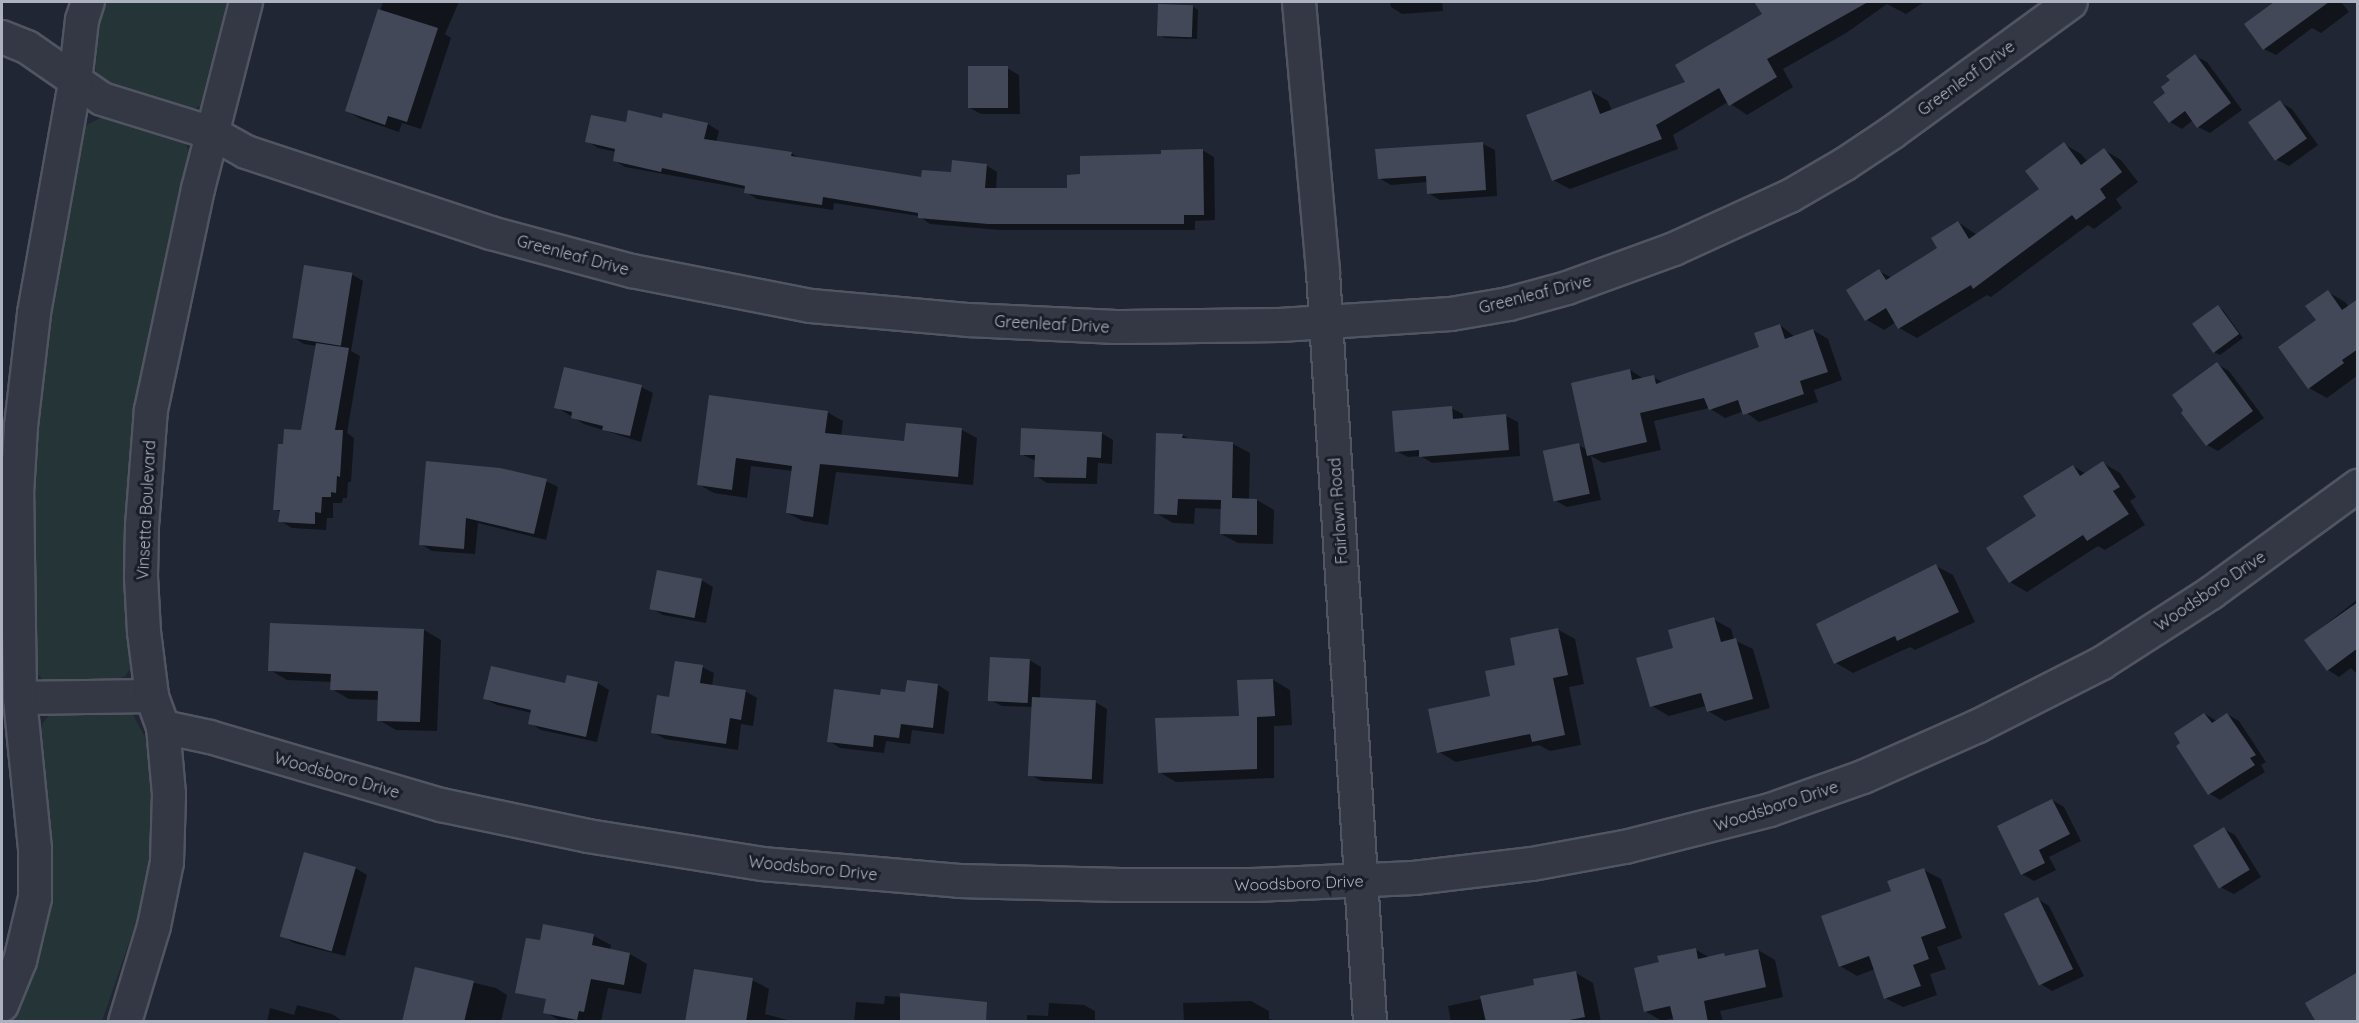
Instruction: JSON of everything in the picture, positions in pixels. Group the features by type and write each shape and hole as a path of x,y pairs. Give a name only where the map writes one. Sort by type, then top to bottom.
{"street":[{"path":"2,1005 20,961 35,898 35,849 20,698 10,644 21,426 34,313 75,82 82,20 88,2"},
{"name":"Vinsetta Boulevard","path":"125,1022 154,926 167,862 169,794 163,727 153,696 144,632 141,577 142,526 151,410 198,189 246,2"},
{"name":"Fairlawn Road","path":"1299,2 1325,323 1370,1022"},
{"name":"Greenleaf Drive","path":"2,37 27,47 102,99 212,133 246,152 491,233 632,271 811,306 969,320 1116,327 1325,323 1451,314 1509,304 1620,270 1733,224 1790,196 1884,138 2071,2"},
{"name":"Woodsboro Drive","path":"163,727 210,737 441,805 588,836 762,864 959,881 1120,885 1361,882 1414,879 1532,864 1625,847 1770,810 1863,777 1978,726 2102,663 2211,593 2358,486"},
{"path":"20,698 153,696"}],"shaded area":[{"path":"104,2 227,2 200,106 192,110 107,85 97,74 93,62 92,42"},
{"path":"103,117 129,121 183,140 190,152 140,380 126,538 134,664 125,676 107,683 58,684 43,680 29,664 28,583 38,396 72,141 84,126"},
{"path":"118,708 133,715 145,737 154,790 152,840 140,911 102,1021 8,1022 45,937 49,886 40,727 52,711"}],"building":[{"path":"1754,2 1868,2 1767,59 1777,77 1729,106 1719,88 1656,125 1662,139 1552,181 1526,115 1591,90 1600,114 1685,82 1675,65 1762,14"},
{"path":"2274,2 2329,2 2263,50 2244,24"},
{"path":"1158,4 1193,5 1192,37 1157,36"},
{"path":"378,9 438,28 407,122 388,116 385,125 345,111"},
{"path":"2195,54 2231,103 2197,128 2185,111 2169,123 2153,102 2165,93 2161,87 2170,80 2166,76"},
{"path":"968,66 1008,66 1008,108 968,108"},
{"path":"2280,100 2307,139 2275,161 2248,122"},
{"path":"628,110 662,118 663,113 708,123 704,139 792,152 791,156 921,177 922,170 951,172 952,160 987,164 985,188 1067,188 1067,175 1080,174 1080,156 1161,154 1161,150 1203,149 1204,215 1184,215 1184,224 988,224 918,218 918,213 823,197 822,205 744,193 745,186 662,168 661,172 613,161 615,149 585,142 591,115 626,122"},
{"path":"1483,142 1486,190 1427,194 1426,176 1378,179 1375,149"},
{"path":"2064,142 2081,165 2104,148 2122,172 2100,189 2106,198 2076,220 2072,215 1973,289 1971,285 1898,329 1886,308 1865,321 1846,290 1879,269 1886,280 1937,248 1931,238 1958,221 1969,239 2039,189 2025,171"},
{"path":"304,265 352,273 341,346 292,338"},
{"path":"2328,290 2342,310 2358,299 2358,349 2342,360 2344,363 2308,389 2278,347 2316,320 2305,306"},
{"path":"2218,305 2239,334 2213,353 2192,324"},
{"path":"1780,324 1785,339 1813,329 1828,372 1800,381 1804,394 1743,415 1738,400 1709,410 1704,398 1640,413 1647,442 1587,456 1571,383 1630,369 1632,380 1654,375 1656,384 1759,347 1754,333"},
{"path":"316,343 349,348 335,430 343,430 340,477 337,476 336,493 331,492 331,497 322,497 321,513 315,512 315,524 278,522 280,510 273,510 278,444 283,444 284,429 301,430"},
{"path":"2217,362 2253,411 2206,446 2181,413 2183,410 2172,395"},
{"path":"564,367 642,385 630,436 602,430 603,426 571,418 572,412 554,408"},
{"path":"709,395 828,411 825,433 904,441 906,423 962,428 958,477 820,464 813,517 786,513 792,466 736,458 732,490 697,485"},
{"path":"1452,406 1453,419 1506,414 1509,450 1419,457 1419,450 1395,452 1392,411"},
{"path":"1021,428 1102,432 1101,458 1087,457 1086,478 1034,477 1035,455 1020,455"},
{"path":"1156,433 1183,434 1182,438 1233,442 1232,498 1257,499 1257,535 1220,534 1221,500 1178,499 1177,515 1154,514"},
{"path":"1579,443 1590,494 1554,502 1543,451"},
{"path":"426,461 500,468 547,479 534,534 466,518 464,549 419,545"},
{"path":"2103,461 2120,487 2113,491 2129,514 2087,541 2083,535 2009,583 1986,548 2036,516 2023,496 2073,465 2080,476"},
{"path":"1936,564 1959,612 1897,641 1895,636 1834,664 1816,624"},
{"path":"657,570 702,579 695,618 649,609"},
{"path":"2358,602 2358,648 2327,671 2304,640"},
{"path":"1714,617 1721,642 1736,638 1753,699 1707,712 1701,693 1650,707 1636,658 1673,648 1668,630"},
{"path":"270,623 424,629 420,722 377,721 378,691 330,690 331,674 268,671"},
{"path":"1558,628 1568,675 1553,678 1565,735 1532,742 1530,734 1437,753 1428,709 1490,696 1485,671 1515,665 1510,638"},
{"path":"990,657 1030,659 1028,703 988,701"},
{"path":"675,661 703,665 700,683 746,690 741,720 730,718 726,744 651,733 657,695 669,697"},
{"path":"491,666 565,683 567,675 598,682 586,737 528,724 531,710 483,699"},
{"path":"1273,679 1275,716 1257,717 1257,769 1158,773 1155,718 1239,716 1237,680"},
{"path":"907,680 938,684 933,728 901,724 899,738 874,735 873,747 827,742 834,689 880,695 881,689 905,692"},
{"path":"1032,697 1096,700 1092,779 1028,776"},
{"path":"2204,713 2212,723 2227,713 2256,755 2250,758 2255,765 2208,795 2176,746 2180,743 2174,733"},
{"path":"2052,799 2070,834 2039,850 2045,863 2021,875 1997,826"},
{"path":"2224,827 2250,870 2219,888 2193,846"},
{"path":"304,852 356,867 332,951 280,937"},
{"path":"1924,868 1946,928 1921,937 1929,959 1913,965 1921,986 1884,999 1869,956 1839,967 1821,916 1891,891 1887,881"},
{"path":"2038,897 2073,969 2039,986 2004,914"},
{"path":"543,924 594,934 592,945 630,953 624,985 591,979 584,1012 579,1011 577,1020 543,1013 546,999 515,993 526,938 540,940"},
{"path":"1696,948 1698,959 1758,949 1766,987 1704,1001 1708,1022 1674,1022 1670,1006 1644,1012 1634,968 1659,962 1657,956"},
{"path":"415,967 474,981 464,1022 402,1022"},
{"path":"694,969 753,978 746,1022 685,1022"},
{"path":"1576,971 1585,1017 1559,1022 1486,1022 1480,996 1534,985 1533,979"},
{"path":"2358,972 2358,1022 2316,1022 2305,1003"},
{"path":"900,993 987,1002 986,1022 900,1022"}]}
